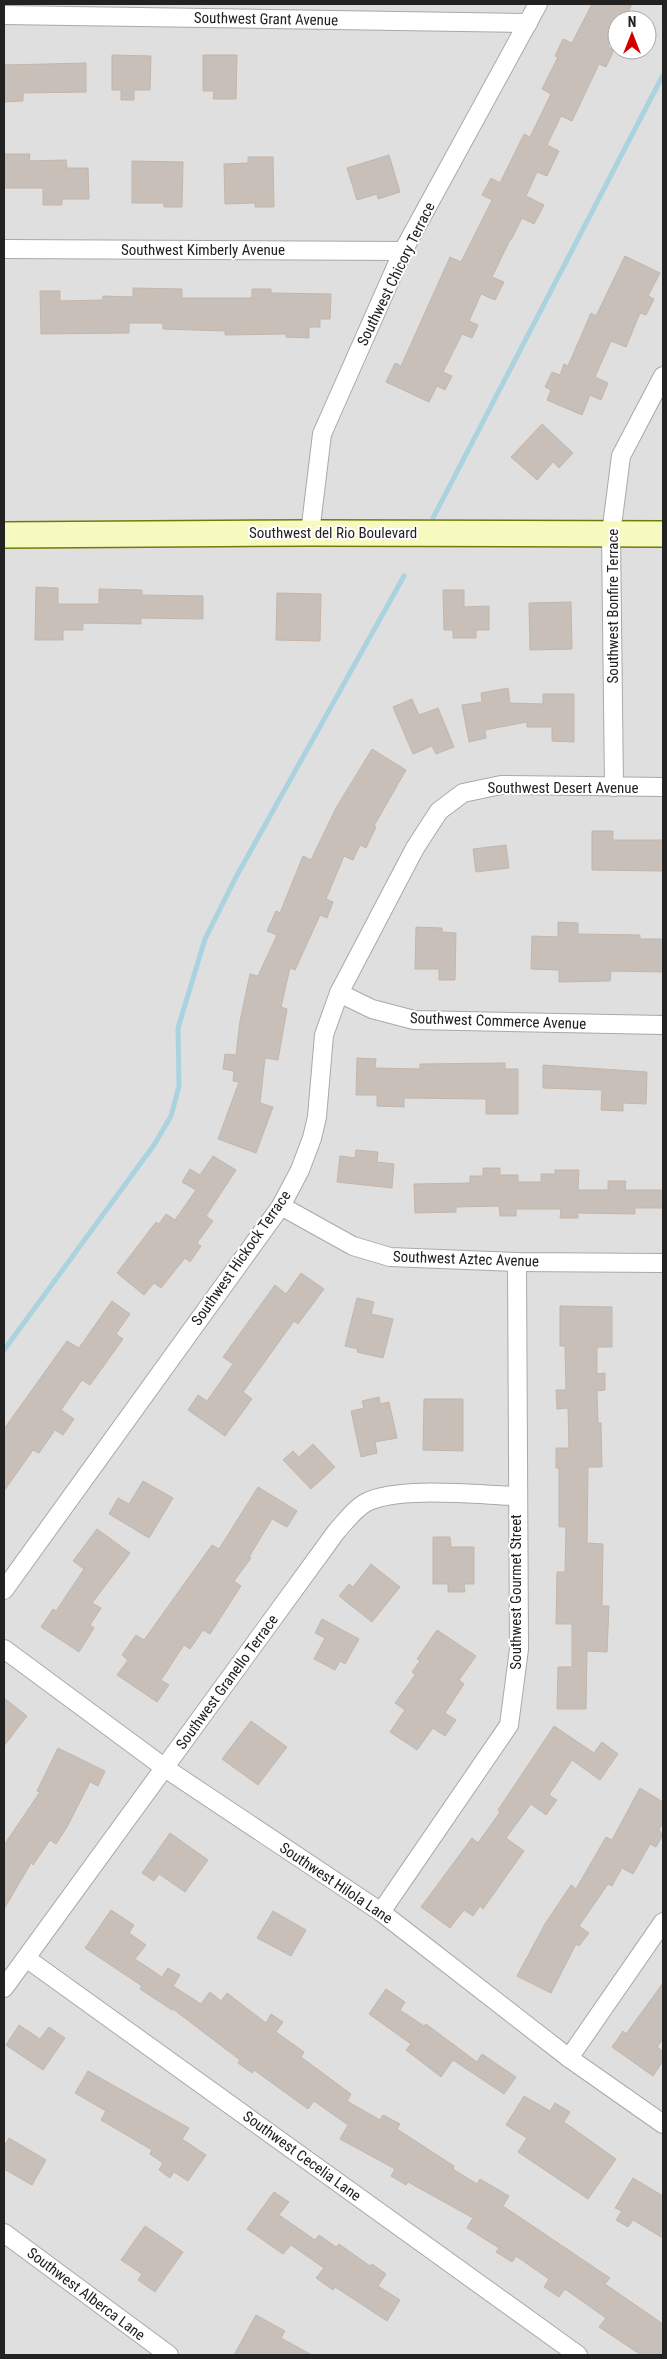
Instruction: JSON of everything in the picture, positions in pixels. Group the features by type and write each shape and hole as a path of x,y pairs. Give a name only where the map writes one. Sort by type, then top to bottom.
{"street":[{"name":"Southwest Chicory Terrace","path":"310,532 322,434 403,251 538,4"},
{"name":"Southwest Grant Avenue","path":"4,15 528,22"},
{"name":"Southwest Kimberly Avenue","path":"4,248 403,251"},
{"name":"Southwest Bonfire Terrace","path":"614,787 610,534 621,456 663,376"},
{"name":"Southwest del Rio Boulevard","path":"4,535 310,532 663,534"},
{"name":"Southwest Desert Avenue","path":"439,810 463,792 501,785 663,787"},
{"name":"Southwest Hickock Terrace","path":"4,1590 281,1206 300,1170 312,1138 317,1117 324,1035 339,993 415,848 439,810"},
{"name":"Southwest Commerce Avenue","path":"339,993 372,1009 414,1020 663,1025"},
{"name":"Southwest Aztec Avenue","path":"281,1206 353,1246 390,1257 517,1262 663,1263"},
{"name":"Southwest Gourmet Street","path":"381,1912 510,1725 519,1649 517,1262"},
{"name":"Southwest Granello Terrace","path":"4,1988 336,1532 366,1503 381,1498 416,1494 517,1496"},
{"name":"Southwest Hilola Lane","path":"4,1648 165,1768 381,1912 569,2058 663,2124"},
{"path":"569,2058 663,1922"},
{"name":"Southwest Cecelia Lane","path":"26,1958 578,2355"},
{"name":"Southwest Alberca Lane","path":"4,2233 169,2355"}],"shaded area":[{"path":"4,4 663,4 663,2355 4,2355"}],"building":[{"path":"592,4 632,4 629,10 607,10 607,60 609,60 606,67 599,64 572,121 561,116 547,145 559,151 547,176 537,172 526,196 544,205 534,224 522,218 510,240 492,277 504,282 495,300 481,294 469,321 478,325 472,338 462,334 443,372 452,376 445,390 437,386 429,402 386,382 395,363 401,366 450,257 461,262 492,200 482,195 491,178 500,183 524,134 530,137 551,94 542,89 558,57 555,56 563,39 572,43"},
{"path":"112,55 151,56 150,90 134,90 134,100 121,100 121,90 112,90"},
{"path":"203,55 237,55 236,99 213,99 214,91 203,91"},
{"path":"86,63 86,92 23,93 23,101 4,102 4,65"},
{"path":"4,154 30,154 29,161 66,160 67,168 88,168 89,199 62,199 62,205 43,205 43,188 4,188"},
{"path":"389,155 400,192 378,199 377,194 357,200 347,168"},
{"path":"248,157 273,157 274,207 255,207 255,203 225,204 224,164 248,163"},
{"path":"132,161 183,162 182,207 164,207 164,203 132,203"},
{"path":"625,256 660,273 648,296 654,299 646,315 640,313 626,347 611,341 595,377 608,383 601,400 590,395 582,415 547,400 551,390 545,387 552,372 560,375 564,364 568,366 591,313 596,316"},
{"path":"133,288 182,289 182,298 252,298 252,289 271,289 271,293 331,294 330,319 320,319 320,327 309,327 309,338 286,337 286,334 225,335 225,331 163,329 163,323 129,323 129,333 41,334 40,291 60,291 60,301 103,300 103,296 133,297"},
{"path":"542,424 573,453 559,468 553,462 537,480 511,457"},
{"path":"36,587 58,588 58,604 99,604 99,589 142,590 142,595 203,596 203,619 141,618 141,624 83,623 83,630 63,630 63,640 35,640"},
{"path":"443,590 464,590 464,607 489,606 489,630 476,630 476,638 453,638 453,630 444,630"},
{"path":"277,593 321,594 320,641 276,640"},
{"path":"571,602 572,649 530,650 529,603"},
{"path":"508,688 510,703 543,704 543,694 574,694 574,742 552,741 552,727 527,727 527,722 485,730 486,738 469,742 462,705 482,702 481,693"},
{"path":"412,699 419,715 438,708 454,747 436,754 432,746 413,754 393,707"},
{"path":"372,749 406,770 374,826 376,827 366,848 360,845 353,860 344,856 326,899 333,902 327,918 320,915 295,970 290,968 281,1007 287,1009 278,1060 265,1058 260,1103 273,1107 256,1153 218,1139 239,1082 233,1081 234,1071 223,1069 225,1054 236,1055 240,1021 250,974 258,976 277,935 267,931 276,911 280,913 303,856 311,860 336,808"},
{"path":"592,831 613,831 613,840 663,840 663,871 592,870"},
{"path":"506,845 509,868 476,872 473,849"},
{"path":"558,922 578,923 578,934 640,935 640,939 663,939 663,972 611,971 610,981 559,982 559,970 531,969 532,936 558,937"},
{"path":"416,927 442,928 442,932 456,933 455,980 439,980 439,969 415,969"},
{"path":"357,1058 376,1059 375,1068 420,1069 420,1064 505,1063 505,1069 518,1069 518,1114 486,1114 486,1099 404,1098 404,1107 377,1106 377,1095 356,1095"},
{"path":"543,1065 647,1072 646,1104 623,1103 623,1111 601,1110 602,1090 543,1088"},
{"path":"356,1150 378,1152 377,1162 394,1164 392,1188 337,1182 340,1156 355,1158"},
{"path":"213,1156 236,1170 206,1216 213,1221 197,1243 201,1246 190,1262 185,1258 161,1288 154,1283 144,1295 117,1273 156,1222 159,1224 166,1214 175,1220 196,1190 182,1182 190,1169 200,1175"},
{"path":"483,1168 500,1168 500,1175 518,1175 518,1182 541,1182 541,1174 555,1174 555,1170 579,1170 578,1190 608,1190 608,1181 626,1181 625,1190 663,1190 663,1208 635,1208 635,1214 578,1213 578,1218 560,1218 561,1209 516,1209 516,1216 500,1216 499,1206 456,1207 456,1212 415,1213 414,1184 470,1183 470,1176 483,1176"},
{"path":"301,1273 324,1289 298,1324 294,1321 243,1392 252,1399 225,1436 188,1410 198,1395 207,1401 233,1364 223,1357 275,1285 286,1294"},
{"path":"357,1298 374,1302 371,1314 393,1319 383,1358 357,1352 358,1349 345,1346"},
{"path":"112,1301 130,1314 116,1334 123,1339 90,1385 82,1380 61,1410 74,1419 63,1435 55,1430 39,1453 33,1450 4,1491 4,1429 67,1341 79,1348"},
{"path":"560,1306 612,1307 612,1347 597,1347 597,1374 605,1373 605,1390 597,1391 598,1423 601,1423 602,1467 588,1467 587,1543 603,1544 602,1606 609,1606 607,1652 587,1651 586,1709 557,1709 558,1667 572,1667 572,1624 556,1624 557,1572 565,1572 566,1527 559,1527 559,1468 556,1468 556,1448 569,1448 568,1408 557,1409 556,1390 566,1390 565,1346 560,1346"},
{"path":"379,1397 380,1404 389,1402 397,1438 375,1442 377,1453 361,1457 351,1411 364,1408 362,1401"},
{"path":"424,1399 463,1399 463,1451 423,1450"},
{"path":"313,1444 335,1467 311,1489 283,1460 293,1451 299,1457"},
{"path":"143,1481 173,1498 149,1538 109,1514 118,1498 129,1504"},
{"path":"258,1487 297,1511 287,1527 272,1519 249,1557 251,1558 234,1581 241,1586 210,1634 203,1630 190,1649 184,1645 161,1680 169,1685 157,1702 117,1675 128,1660 122,1655 136,1635 144,1640 212,1545 219,1549"},
{"path":"97,1529 130,1553 92,1603 101,1608 90,1625 94,1628 79,1652 41,1627 53,1609 56,1611 84,1569 73,1561"},
{"path":"433,1537 450,1537 451,1547 474,1547 474,1584 464,1584 465,1592 448,1592 448,1584 433,1584"},
{"path":"371,1564 400,1587 372,1622 339,1596 349,1584 353,1587"},
{"path":"322,1619 359,1639 345,1664 340,1661 335,1670 314,1659 325,1638 315,1633"},
{"path":"437,1630 476,1656 459,1680 464,1684 445,1713 456,1720 445,1736 433,1728 417,1750 390,1732 405,1710 395,1703 415,1675 412,1672 420,1661 417,1659"},
{"path":"4,1698 27,1716 4,1746"},
{"path":"251,1721 287,1747 258,1785 222,1759"},
{"path":"554,1726 594,1753 602,1742 618,1754 600,1780 572,1760 549,1795 557,1800 546,1815 531,1804 506,1838 524,1851 483,1909 480,1906 473,1916 464,1910 450,1928 421,1907 472,1838 478,1843 500,1812 498,1810"},
{"path":"58,1748 105,1771 98,1786 90,1782 56,1844 50,1840 33,1865 31,1863 4,1909 4,1845 40,1792 37,1791"},
{"path":"640,1788 663,1802 663,1822 659,1830 663,1835 656,1847 650,1844 633,1874 622,1868 612,1886 608,1884 579,1926 589,1933 579,1946 576,1944 551,1993 517,1976 545,1924 571,1885 576,1889 606,1837 612,1840"},
{"path":"170,1833 208,1860 185,1892 159,1874 154,1881 142,1873"},
{"path":"111,1910 134,1925 129,1933 146,1945 135,1959 162,1977 168,1968 180,1975 173,1986 201,2004 210,1992 221,2001 227,1993 266,2023 271,2014 283,2022 276,2032 304,2052 301,2057 351,2094 347,2101 380,2120 383,2115 400,2124 397,2129 454,2166 453,2169 477,2184 480,2179 509,2196 503,2206 610,2278 605,2284 663,2324 663,2355 641,2355 599,2327 606,2318 565,2289 559,2297 544,2287 549,2279 516,2256 512,2262 496,2252 499,2248 467,2228 473,2218 408,2182 406,2185 391,2176 395,2169 340,2139 348,2125 314,2101 308,2109 254,2070 252,2073 238,2063 240,2060 173,2009 140,1989 142,1986 85,1948"},
{"path":"273,1911 306,1930 291,1956 257,1938"},
{"path":"663,1983 663,2039 657,2047 663,2051 663,2061 653,2076 612,2047 623,2031 626,2034"},
{"path":"386,1989 405,2002 400,2010 424,2026 426,2024 477,2062 482,2054 516,2077 504,2094 453,2060 441,2077 406,2050 411,2044 369,2014"},
{"path":"19,2025 40,2039 49,2027 65,2038 43,2070 6,2045"},
{"path":"88,2071 189,2128 182,2139 206,2155 188,2181 174,2172 170,2178 159,2170 163,2163 150,2154 152,2150 101,2120 106,2111 75,2093"},
{"path":"524,2096 550,2111 555,2103 570,2112 564,2122 616,2159 588,2199 518,2152 527,2138 506,2125"},
{"path":"9,2138 46,2160 32,2185 4,2169 4,2146"},
{"path":"633,2178 663,2196 663,2238 633,2220 628,2227 616,2220 622,2211 615,2208"},
{"path":"274,2192 289,2202 279,2215 315,2240 319,2235 336,2247 339,2244 370,2266 372,2264 386,2274 378,2286 400,2300 387,2321 335,2287 333,2290 316,2278 324,2268 291,2245 283,2254 247,2229"},
{"path":"145,2226 183,2252 155,2292 138,2280 142,2274 121,2260"},
{"path":"256,2315 285,2331 281,2338 312,2355 234,2355"}],"waterway":[{"path":"433,518 663,75"},
{"path":"4,1350 154,1145 171,1116 179,1086 178,1028 205,939 236,877 404,576"}]}
